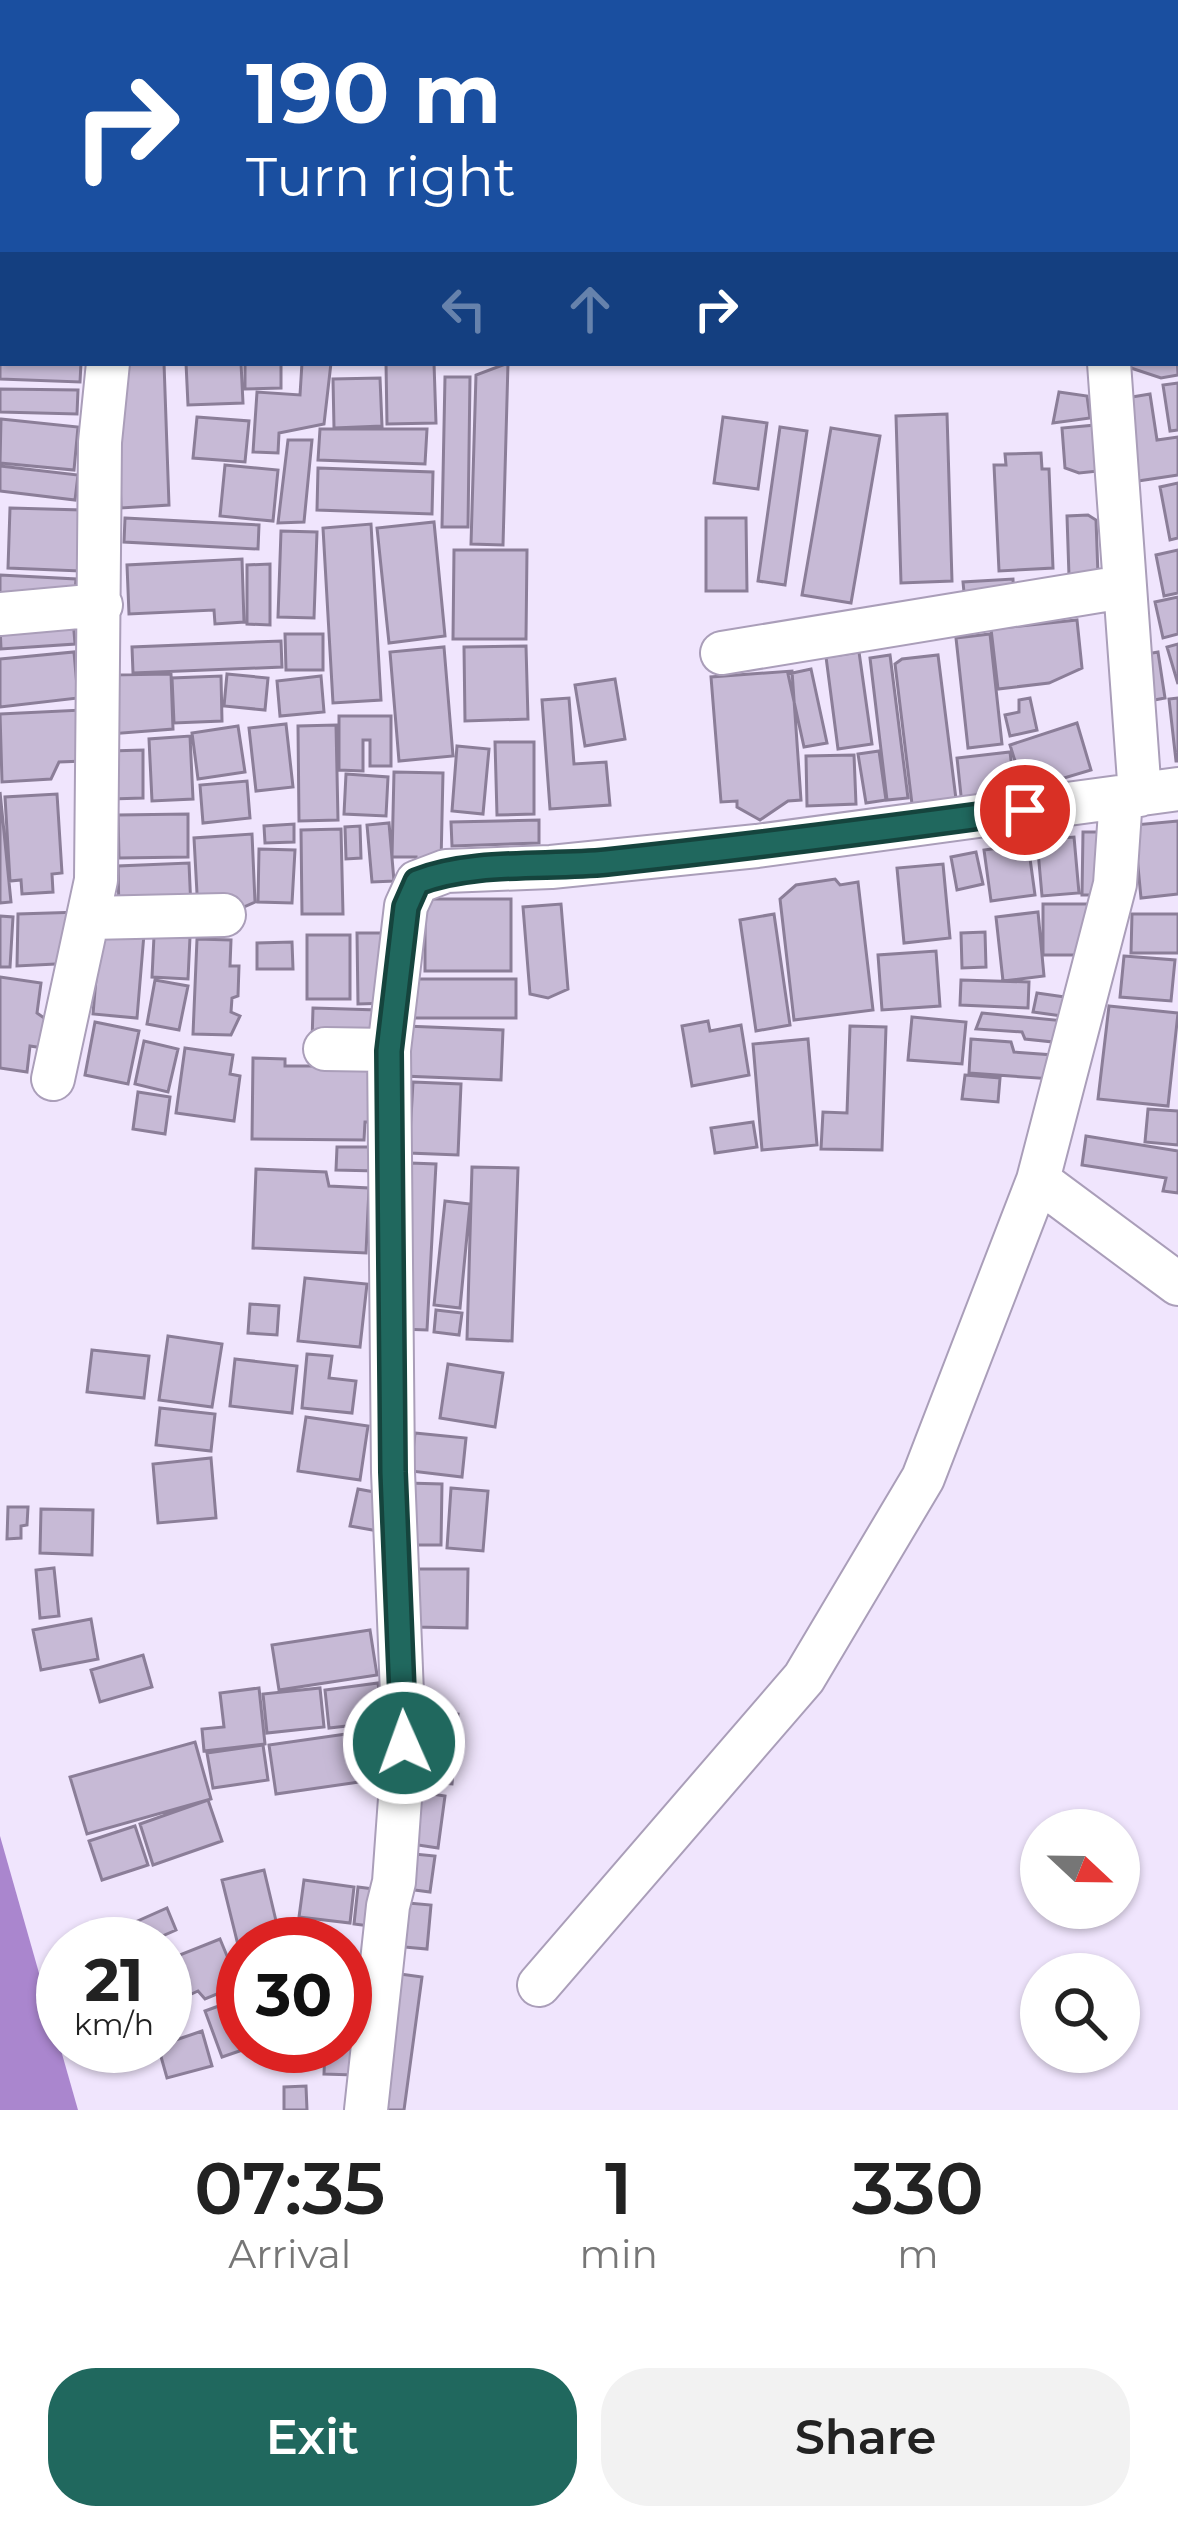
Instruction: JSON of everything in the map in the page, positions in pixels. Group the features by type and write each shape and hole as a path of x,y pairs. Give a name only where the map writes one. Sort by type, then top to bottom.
{"street":[{"path":"52,1078 96,880 100,442 108,366"},
{"path":"539,1985 804,1678 923,1478 1038,1180 1115,884 1146,794 1123,586 1109,366"},
{"path":"722,652 1123,586"},
{"path":"0,614 101,605"},
{"path":"366,2110 394,1882 404,1743 393,1472 389,1051 406,907 417,882 446,871 551,867 757,846 1146,794"},
{"path":"90,918 224,915"},
{"path":"326,1049 389,1051"},
{"path":"1038,1180 1178,1284"}],"shaded area":[{"path":"0,1836 36,1962 36,2073 67,2073 78,2110 0,2110"}],"building":[{"path":"0,366 81,366 80,382 0,379"},
{"path":"116,366 164,366 169,505 121,508"},
{"path":"186,366 241,366 243,403 188,405"},
{"path":"245,366 281,366 281,388 245,389"},
{"path":"302,366 331,366 324,424 279,433 278,453 253,452 257,392 300,395"},
{"path":"386,366 434,366 436,423 387,424"},
{"path":"508,366 503,545 471,544 476,375"},
{"path":"1178,366 1178,375 1161,378 1131,368"},
{"path":"445,377 470,377 468,527 442,527"},
{"path":"380,378 382,426 334,428 333,379"},
{"path":"1178,383 1178,430 1170,431 1163,385"},
{"path":"0,389 78,390 77,414 0,412"},
{"path":"1059,392 1087,396 1090,418 1053,423"},
{"path":"1150,394 1157,440 1178,437 1178,475 1138,481 1126,398"},
{"path":"947,414 952,581 901,583 896,416"},
{"path":"197,417 249,421 245,462 193,458"},
{"path":"723,417 767,423 758,489 714,483"},
{"path":"1,419 78,427 74,470 0,463"},
{"path":"1096,425 1099,471 1079,473 1065,468 1062,428"},
{"path":"780,427 807,431 785,585 758,581"},
{"path":"831,428 880,436 851,603 802,595"},
{"path":"320,429 427,429 425,464 318,460"},
{"path":"288,440 312,440 304,522 278,523"},
{"path":"1041,453 1042,469 1049,469 1053,568 999,571 994,465 1006,465 1005,454"},
{"path":"225,465 278,470 273,521 220,516"},
{"path":"0,466 78,475 75,500 0,491"},
{"path":"318,468 433,472 432,514 317,510"},
{"path":"1178,483 1178,538 1170,540 1160,487"},
{"path":"10,508 82,510 80,571 8,568"},
{"path":"1088,515 1096,520 1098,575 1069,576 1067,516"},
{"path":"125,518 259,525 258,549 124,542"},
{"path":"706,518 746,518 747,591 706,591"},
{"path":"434,522 445,636 389,643 377,528"},
{"path":"371,524 381,700 333,703 323,528"},
{"path":"281,531 317,532 314,618 278,617"},
{"path":"454,550 527,550 526,639 453,639"},
{"path":"1178,550 1178,593 1164,596 1156,555"},
{"path":"242,559 244,622 215,624 214,610 129,614 127,565"},
{"path":"270,564 270,625 247,624 247,565"},
{"path":"0,575 76,579 74,606 0,602"},
{"path":"1013,579 1014,600 965,603 963,582"},
{"path":"1178,597 1178,634 1163,638 1155,602"},
{"path":"73,619 75,644 1,649 0,625"},
{"path":"1077,620 1082,668 1049,683 998,689 991,629"},
{"path":"285,634 323,634 323,670 286,670"},
{"path":"990,634 1002,744 968,748 956,638"},
{"path":"281,641 282,667 133,673 132,647"},
{"path":"1178,644 1178,684 1167,647"},
{"path":"526,646 528,719 465,721 464,647"},
{"path":"444,647 453,756 399,761 390,652"},
{"path":"74,652 78,698 0,707 0,659"},
{"path":"859,652 872,744 838,749 826,657"},
{"path":"1158,652 1165,698 1149,701 1141,655"},
{"path":"890,655 908,798 887,800 870,658"},
{"path":"938,655 956,799 912,804 895,664"},
{"path":"811,669 827,743 804,747 788,674"},
{"path":"792,671 801,800 788,801 760,820 737,807 737,801 721,802 711,677"},
{"path":"171,674 173,729 110,734 108,675"},
{"path":"227,674 268,678 265,710 224,706"},
{"path":"221,676 222,721 174,723 172,678"},
{"path":"321,676 324,712 280,716 277,681"},
{"path":"615,679 625,739 585,746 575,685"},
{"path":"569,698 574,764 606,762 610,805 550,809 542,700"},
{"path":"1030,698 1037,730 1010,736 1005,715 1019,712 1019,700"},
{"path":"1178,698 1178,761 1176,761 1169,699"},
{"path":"82,710 84,761 59,762 51,779 2,782 0,714"},
{"path":"339,716 391,716 391,766 370,766 370,740 363,740 363,771 339,770"},
{"path":"1077,723 1091,770 1024,790 1010,745"},
{"path":"286,724 293,787 256,791 249,728"},
{"path":"336,725 338,820 299,821 298,726"},
{"path":"238,726 245,772 198,779 192,733"},
{"path":"190,736 193,799 152,801 149,739"},
{"path":"495,742 534,742 534,814 497,815"},
{"path":"457,746 489,749 483,814 452,811"},
{"path":"143,750 143,798 111,799 110,751"},
{"path":"879,751 886,800 866,803 858,754"},
{"path":"1010,752 1017,809 962,805 957,758"},
{"path":"854,755 856,804 807,806 806,756"},
{"path":"394,772 443,773 441,863 392,857"},
{"path":"346,774 388,777 386,816 344,814"},
{"path":"247,781 250,818 203,823 200,785"},
{"path":"0,792 11,902 0,903"},
{"path":"57,794 62,873 52,874 53,892 22,894 21,880 10,881 5,797"},
{"path":"188,814 188,857 119,858 118,815"},
{"path":"539,820 539,843 452,846 451,822"},
{"path":"1178,821 1178,894 1141,898 1134,825"},
{"path":"389,823 394,881 372,882 367,825"},
{"path":"294,824 294,842 265,843 264,826"},
{"path":"360,826 361,858 346,859 345,827"},
{"path":"341,829 343,914 302,914 301,830"},
{"path":"1083,832 1106,832 1106,895 1082,895"},
{"path":"252,834 255,902 237,910 198,912 194,838"},
{"path":"1074,837 1079,893 1042,896 1037,840"},
{"path":"1028,844 1035,895 991,901 984,850"},
{"path":"259,849 295,850 292,903 258,902"},
{"path":"976,852 983,884 957,890 951,857"},
{"path":"189,863 191,909 119,913 118,866"},
{"path":"943,864 950,938 904,943 897,868"},
{"path":"835,879 840,885 858,882 873,1010 794,1020 780,899 796,885"},
{"path":"425,899 511,899 511,971 425,971"},
{"path":"561,904 568,989 548,998 530,994 523,907"},
{"path":"1043,904 1092,904 1092,955 1043,955"},
{"path":"81,912 75,963 17,966 18,914"},
{"path":"1038,912 1044,976 1003,981 996,917"},
{"path":"774,914 790,1025 756,1031 740,920"},
{"path":"1132,914 1178,914 1178,953 1131,953"},
{"path":"0,916 13,917 10,967 0,967"},
{"path":"100,931 144,934 137,1018 93,1014"},
{"path":"985,932 986,967 962,968 961,933"},
{"path":"357,933 387,933 389,1003 358,1004"},
{"path":"307,935 350,935 350,999 307,999"},
{"path":"154,936 190,937 188,979 152,977"},
{"path":"197,939 231,940 230,966 239,966 238,996 232,998 231,1012 240,1016 231,1035 193,1034"},
{"path":"292,942 293,969 257,969 257,943"},
{"path":"936,951 940,1006 882,1010 878,955"},
{"path":"1124,956 1175,960 1171,1001 1120,997"},
{"path":"0,977 41,983 37,1013 47,1020 43,1048 30,1046 27,1072 0,1068"},
{"path":"409,979 516,979 516,1018 408,1018"},
{"path":"155,980 188,986 179,1030 147,1024"},
{"path":"961,980 1029,982 1028,1008 960,1005"},
{"path":"1037,993 1072,998 1069,1017 1033,1012"},
{"path":"1109,1006 1178,1013 1168,1106 1098,1099"},
{"path":"313,1008 378,1010 378,1043 312,1042"},
{"path":"982,1013 1065,1021 1063,1043 1025,1039 1022,1032 976,1029"},
{"path":"912,1017 966,1022 962,1064 908,1060"},
{"path":"708,1021 710,1031 741,1025 749,1075 692,1086 682,1026"},
{"path":"95,1022 139,1031 128,1084 85,1075"},
{"path":"405,1026 503,1030 501,1080 403,1076"},
{"path":"850,1026 886,1027 882,1150 821,1149 823,1112 847,1113"},
{"path":"808,1039 817,1145 762,1150 753,1044"},
{"path":"971,1039 1011,1042 1014,1052 1053,1055 1052,1079 969,1073"},
{"path":"144,1041 178,1049 168,1092 135,1084"},
{"path":"185,1048 233,1055 230,1074 240,1076 234,1121 176,1113"},
{"path":"253,1058 285,1059 285,1066 370,1066 375,1122 365,1122 364,1140 252,1139"},
{"path":"965,1075 1000,1078 998,1102 962,1099"},
{"path":"413,1082 461,1084 458,1155 409,1153"},
{"path":"138,1092 170,1097 165,1134 133,1129"},
{"path":"1148,1109 1178,1111 1178,1145 1145,1142"},
{"path":"753,1122 757,1147 715,1153 711,1128"},
{"path":"1086,1136 1178,1151 1178,1193 1163,1191 1166,1178 1082,1165"},
{"path":"337,1147 376,1147 376,1171 336,1170"},
{"path":"410,1163 436,1164 427,1330 401,1329"},
{"path":"472,1167 518,1168 512,1341 467,1339"},
{"path":"256,1169 326,1172 329,1186 369,1188 366,1253 253,1248"},
{"path":"445,1201 470,1204 460,1308 434,1305"},
{"path":"305,1278 367,1284 360,1347 298,1341"},
{"path":"250,1304 279,1306 277,1335 248,1333"},
{"path":"436,1310 462,1313 459,1335 434,1332"},
{"path":"168,1336 222,1344 212,1407 159,1400"},
{"path":"92,1350 149,1356 144,1398 87,1392"},
{"path":"307,1354 332,1356 329,1378 356,1381 352,1413 302,1408"},
{"path":"235,1359 297,1366 292,1413 230,1406"},
{"path":"448,1364 503,1373 495,1427 440,1418"},
{"path":"160,1408 215,1414 211,1451 156,1445"},
{"path":"306,1417 368,1426 360,1480 298,1471"},
{"path":"415,1433 466,1438 462,1477 411,1471"},
{"path":"211,1458 216,1518 158,1523 153,1464"},
{"path":"406,1483 442,1484 441,1545 406,1545"},
{"path":"451,1488 488,1491 483,1551 447,1548"},
{"path":"358,1489 385,1494 378,1531 350,1526"},
{"path":"8,1507 28,1507 21,1538 7,1539"},
{"path":"41,1509 93,1510 92,1555 40,1553"},
{"path":"54,1568 59,1616 40,1618 36,1570"},
{"path":"415,1569 468,1569 467,1628 413,1627"},
{"path":"91,1619 98,1659 41,1670 33,1630"},
{"path":"370,1630 377,1675 279,1690 272,1645"},
{"path":"143,1655 152,1687 100,1702 91,1670"},
{"path":"378,1683 383,1722 329,1728 325,1690"},
{"path":"259,1688 265,1744 204,1751 202,1729 224,1727 220,1693"},
{"path":"320,1688 324,1727 267,1733 263,1694"},
{"path":"419,1710 458,1714 452,1784 413,1781"},
{"path":"381,1729 387,1778 276,1794 269,1745"},
{"path":"195,1742 211,1799 87,1834 70,1777"},
{"path":"263,1745 268,1780 213,1788 207,1753"},
{"path":"412,1791 445,1796 438,1848 405,1843"},
{"path":"208,1800 222,1841 153,1865 140,1824"},
{"path":"135,1826 148,1865 102,1880 89,1841"},
{"path":"404,1853 435,1856 430,1892 399,1888"},
{"path":"264,1870 275,1917 231,1917 222,1880"},
{"path":"304,1880 354,1887 351,1917 299,1917"},
{"path":"358,1887 382,1890 378,1927 372,1926 372,1917 355,1917"},
{"path":"397,1902 431,1905 427,1949 393,1946"},
{"path":"167,1908 171,1917 147,1917"},
{"path":"216,1941 216,1994 205,1999 198,1991 192,1994 192,1950"},
{"path":"393,1973 422,1977 404,2110 374,2110"},
{"path":"216,2007 216,2041 205,2011"},
{"path":"202,2031 212,2066 192,2071 192,2034"},
{"path":"306,2086 307,2110 284,2110 284,2087"}],"route":[{"path":"404,1743 393,1472 389,1051 406,907 417,882 446,871 551,867 757,846 1025,810"}]}
